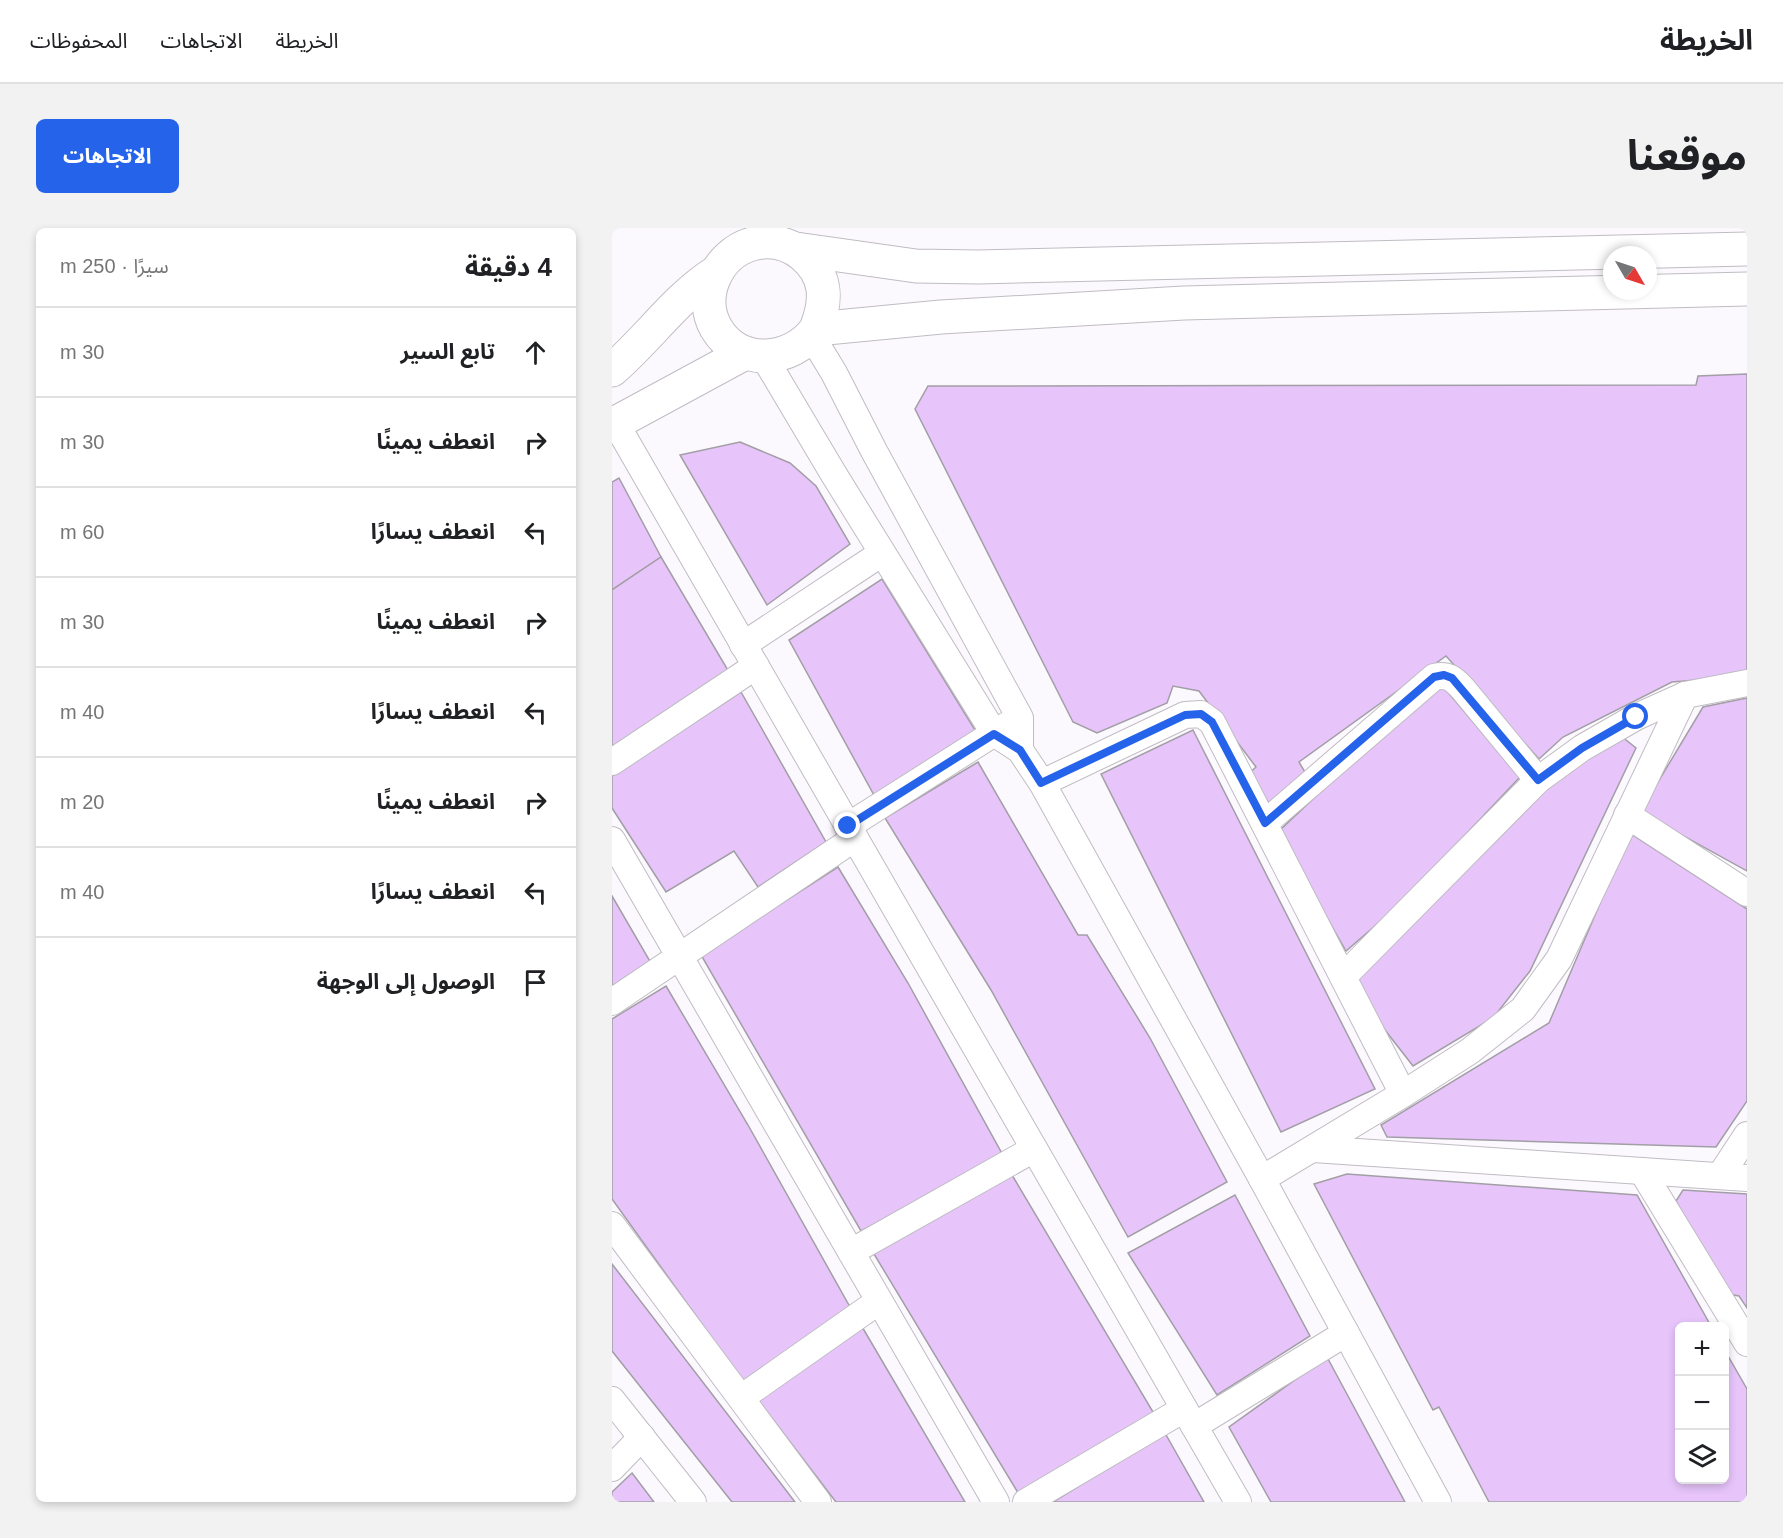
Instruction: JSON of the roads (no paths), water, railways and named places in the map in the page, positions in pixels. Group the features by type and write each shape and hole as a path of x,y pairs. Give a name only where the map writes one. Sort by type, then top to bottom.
{"main road":[{"path":"612,370 699,283 715,273 727,257 759,235 796,249 916,266 978,267 1747,249"},
{"path":"715,273 710,291 710,310 716,328 729,343 755,355 782,355 798,347 814,332 823,312 824,294 820,276 810,261 796,249"},
{"path":"814,332 941,317 1184,303 1747,289"},
{"path":"614,424 755,355"}],"street":[{"path":"814,332 874,451 1020,718 1020,750"},
{"path":"755,355 882,553 994,734 1020,750 1041,783 1262,1179 1438,1502"},
{"path":"614,424 1238,1502"},
{"path":"612,762 882,553"},
{"path":"1265,823 1434,677 1444,675 1452,678 1463,689 1538,780"},
{"path":"1343,977 1538,780 1591,743 1636,717 1685,695 1747,683"},
{"path":"1262,1179 1470,1051 1523,1009 1560,959 1685,695"},
{"path":"1041,783 1185,715 1201,714 1212,722 1403,1094"},
{"path":"612,1002 852,832 1020,718"},
{"path":"1627,815 1747,893"},
{"path":"612,840 996,1502"},
{"path":"1720,1176 1747,1135"},
{"path":"851,1252 1034,1149"},
{"path":"1313,1149 1747,1178"},
{"path":"1642,1171 1747,1343"},
{"path":"612,1225 818,1502"},
{"path":"741,1398 879,1301"},
{"path":"1026,1502 1189,1418 1346,1333"},
{"path":"612,1400 693,1502"},
{"path":"612,1468 642,1437"}]}
